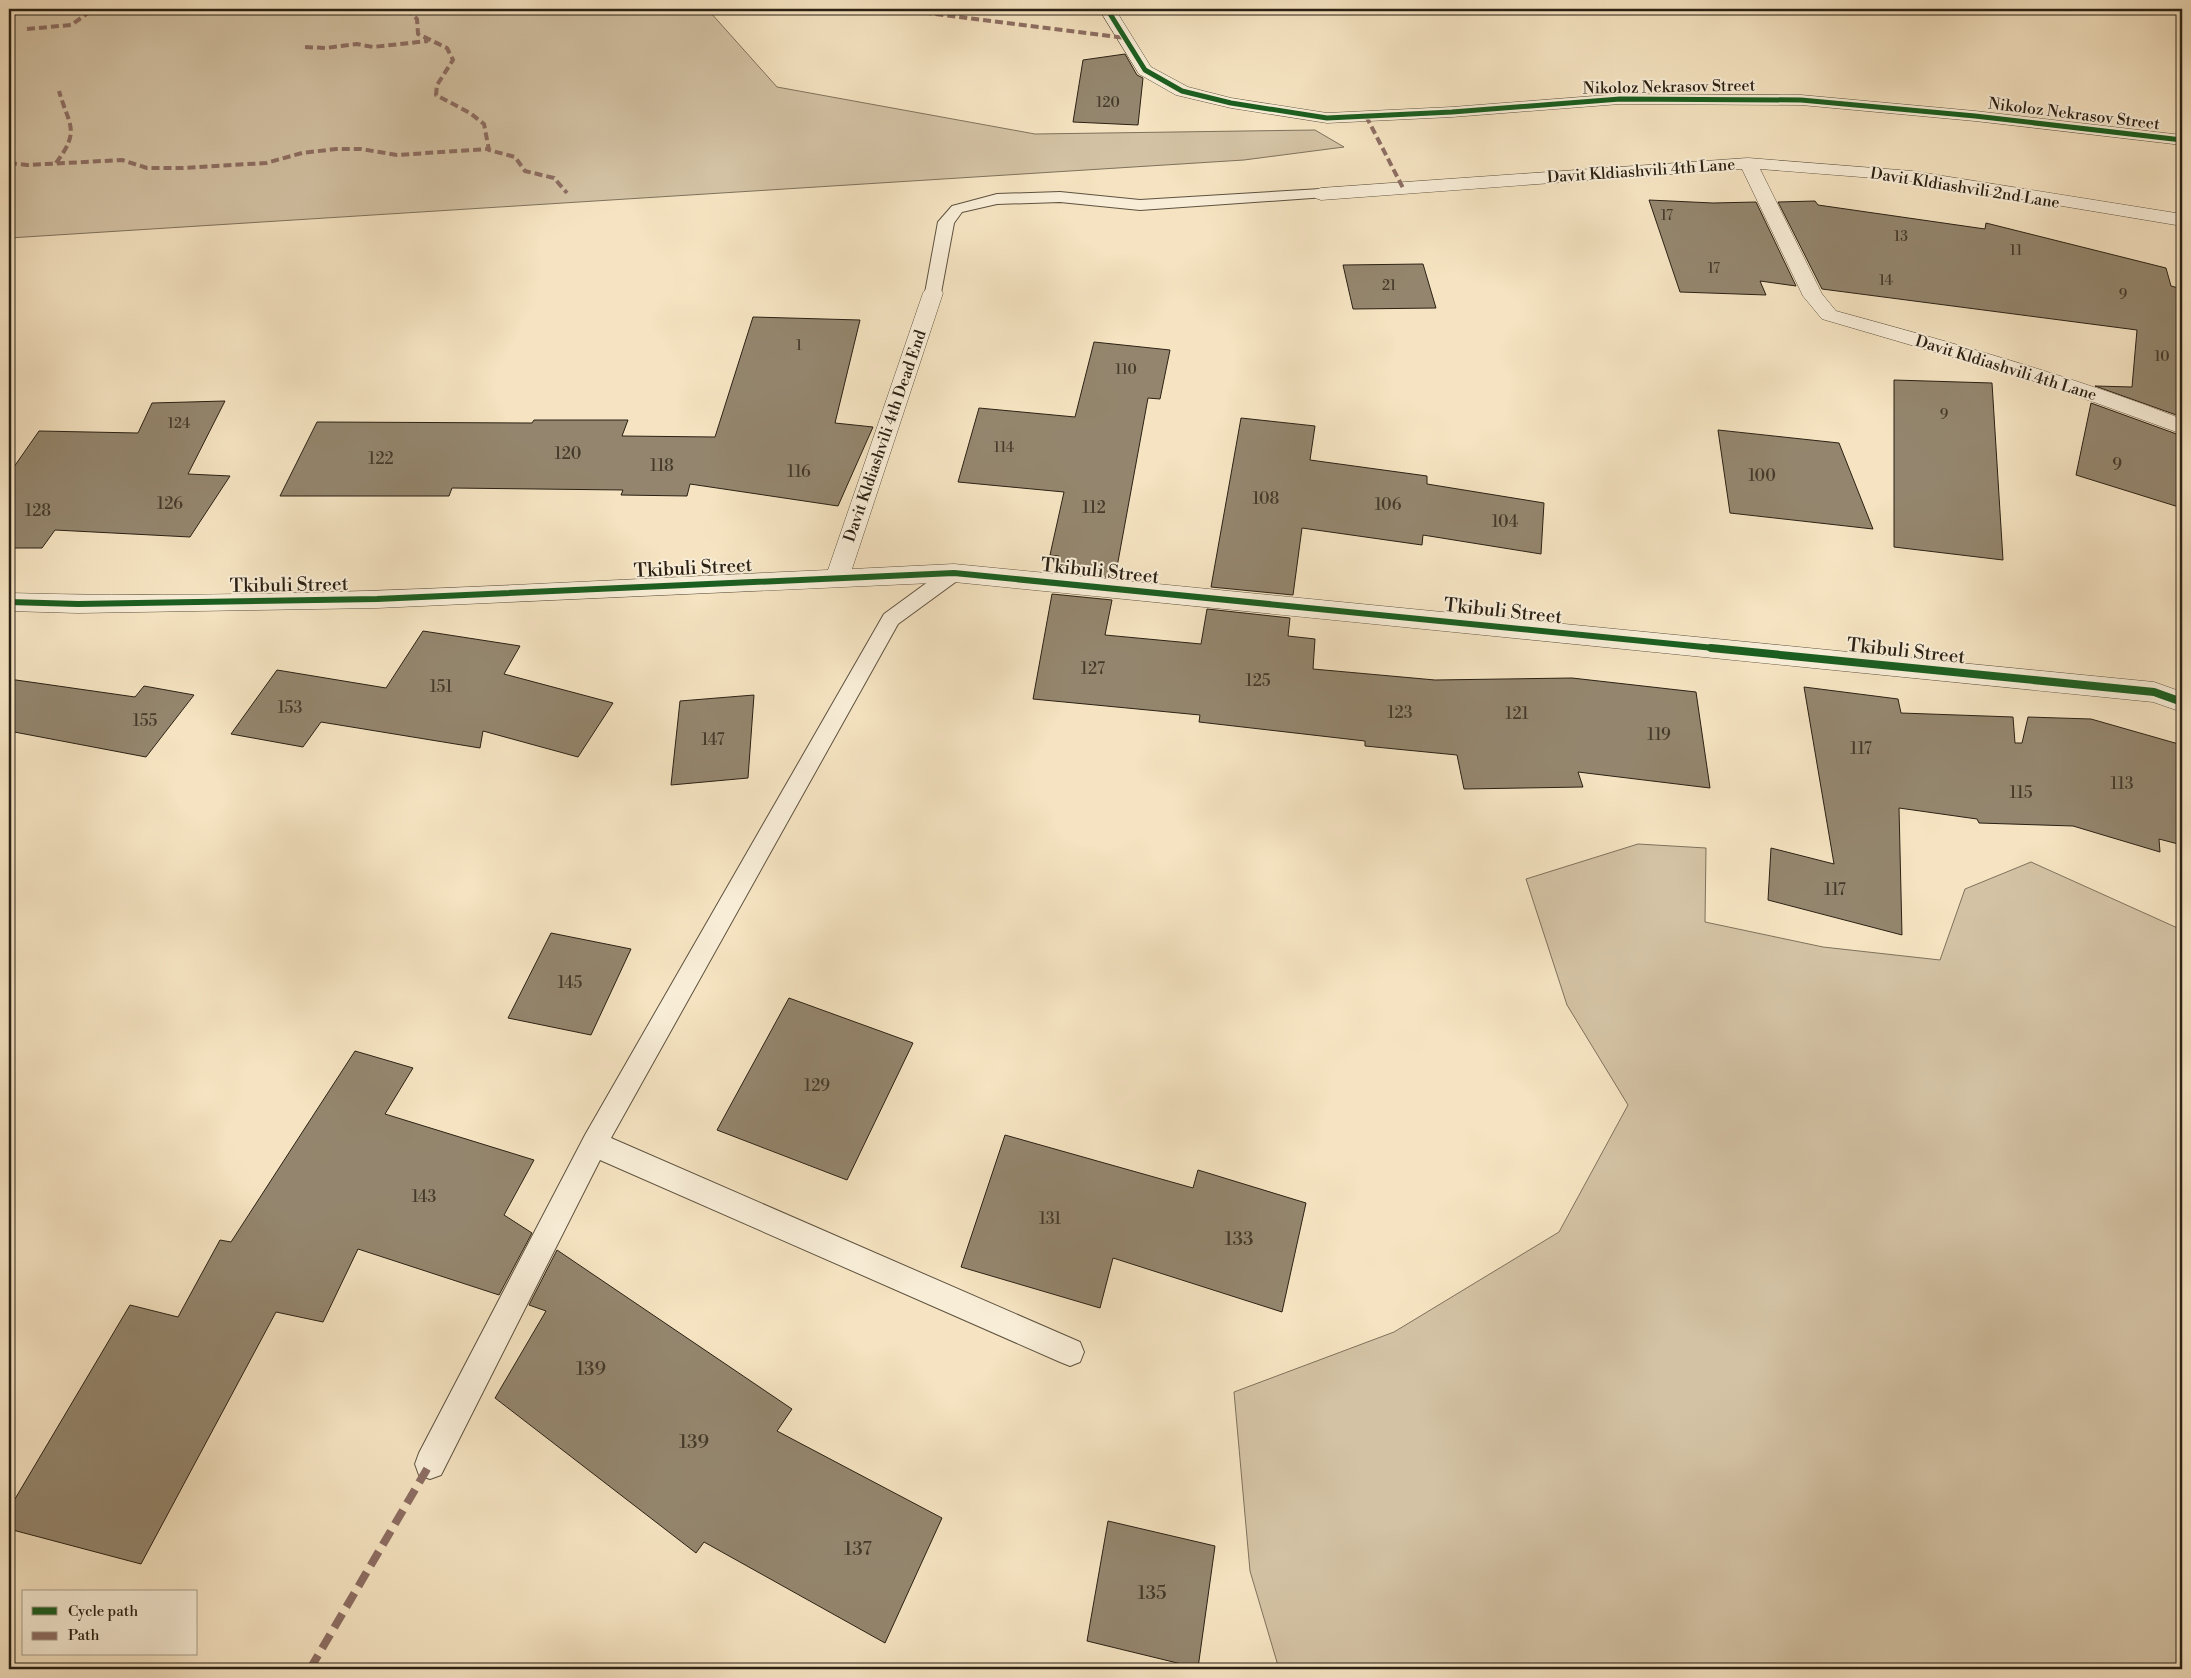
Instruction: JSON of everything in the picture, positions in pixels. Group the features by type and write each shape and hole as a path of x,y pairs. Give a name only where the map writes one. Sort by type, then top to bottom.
{"street":[{"name":"Nikoloz Nekrasov Street","path":"1107,9 1145,70 1182,91 1231,103 1327,118 1452,112 1620,99 1801,100 1975,116 2182,140"},
{"name":"Davit Kldiashvili 4th Lane","path":"1321,194 1748,163 1813,296 1829,315 1976,356 2151,414 2182,427"},
{"name":"Davit Kldiashvili 2nd Lane","path":"1748,163 1912,176 2067,204 2182,220"},
{"name":"Davit Kldiashvili 4th Dead End","path":"836,578 933,293"},
{"name":"Tkibuli Street","path":"9,602 78,604 376,599 954,573 2154,692 2182,702"}],"lane":[{"path":"933,293 946,222 956,209 997,200 1060,197 1140,205 1321,194"},
{"path":"430,1464 594,1144 891,619 954,573"},
{"path":"594,1144 1070,1352"}],"shaded area":[{"path":"9,9 713,9 710,12 777,87 1035,134 1315,130 1344,147 1244,160 9,238"},
{"path":"1638,844 1706,848 1705,922 1823,947 1940,960 1965,889 2031,862 2182,930 2182,1669 1279,1669 1250,1571 1234,1392 1394,1332 1559,1232 1628,1105 1567,1005 1526,879"}],"building":[{"path":"1125,54 1137,75 1143,78 1138,125 1073,122 1083,60"},
{"path":"1649,200 1713,203 1756,202 1796,286 1760,281 1766,295 1680,292"},
{"path":"1815,201 1818,205 1985,229 1986,223 2166,268 2171,286 2182,289 2182,417 2095,386 2132,387 2137,330 1822,289 1778,202"},
{"path":"1423,264 1436,308 1353,309 1343,265"},
{"path":"753,317 860,320 835,423 873,427 838,506 690,484 687,496 621,495 623,490 452,488 449,496 280,496 317,422 532,423 534,420 628,420 622,436 715,437"},
{"path":"1094,342 1170,350 1160,399 1148,398 1115,578 1056,572 1059,556 1050,555 1064,492 958,482 979,408 1075,417"},
{"path":"1894,380 1992,383 2003,560 1894,547"},
{"path":"225,401 188,474 230,476 190,537 55,530 42,548 9,548 9,474 39,431 138,433 152,403"},
{"path":"2091,403 2182,436 2182,508 2076,475"},
{"path":"1241,418 1315,426 1310,460 1427,476 1427,484 1544,503 1541,554 1423,535 1422,545 1302,528 1293,595 1211,587"},
{"path":"1718,430 1839,443 1873,529 1730,513"},
{"path":"1052,594 1112,600 1105,635 1201,644 1207,609 1290,618 1288,636 1315,639 1313,669 1435,680 1572,678 1696,692 1710,788 1578,772 1583,787 1464,789 1457,755 1365,746 1365,741 1199,722 1200,715 1033,699"},
{"path":"423,631 520,646 504,674 613,703 578,757 483,731 480,748 321,722 303,747 231,734 277,670 386,688"},
{"path":"9,679 135,697 144,686 194,695 146,757 9,731"},
{"path":"1804,687 1898,699 1901,713 2013,717 2015,743 2022,743 2028,717 2091,719 2182,745 2182,845 2159,839 2160,852 2073,826 1979,823 1977,819 1899,808 1902,935 1768,900 1771,848 1834,864"},
{"path":"754,695 748,778 671,785 680,701"},
{"path":"551,933 631,949 591,1035 508,1018"},
{"path":"789,998 913,1043 847,1180 717,1130"},
{"path":"355,1051 413,1068 385,1114 534,1160 504,1215 532,1233 499,1295 358,1249 323,1322 276,1312 141,1564 9,1529 9,1509 130,1305 178,1317 220,1240 231,1242"},
{"path":"1005,1135 1193,1188 1198,1170 1306,1203 1282,1312 1113,1258 1100,1308 961,1267"},
{"path":"557,1250 792,1409 777,1431 942,1518 885,1643 704,1542 696,1553 495,1398 546,1311 529,1305"},
{"path":"1108,1521 1215,1546 1198,1668 1087,1641"}],"marked path":[{"path":"27,29 56,28 71,25 86,17 94,9"},
{"path":"406,9 417,19 419,26 418,34 447,48 453,60 437,85 436,95 470,113 484,124 489,150 497,154 515,157 525,171 554,178 567,193"},
{"path":"912,9 928,13 1125,38"},
{"path":"305,47 326,48 357,44 373,47 428,41"},
{"path":"56,163 70,142 72,134 59,91"},
{"path":"1366,116 1403,188"},
{"path":"9,163 27,165 122,160 147,168 183,168 266,163 302,153 336,149 361,149 397,155 487,149"},
{"path":"310,1669 430,1464"}],"cycle path":[{"path":"1107,9 1145,70 1182,91 1231,103 1327,118 1452,112 1620,99 1801,100 1975,116 2182,140"},
{"path":"9,602 78,604 377,599 954,573 2154,692 2182,702"}]}
